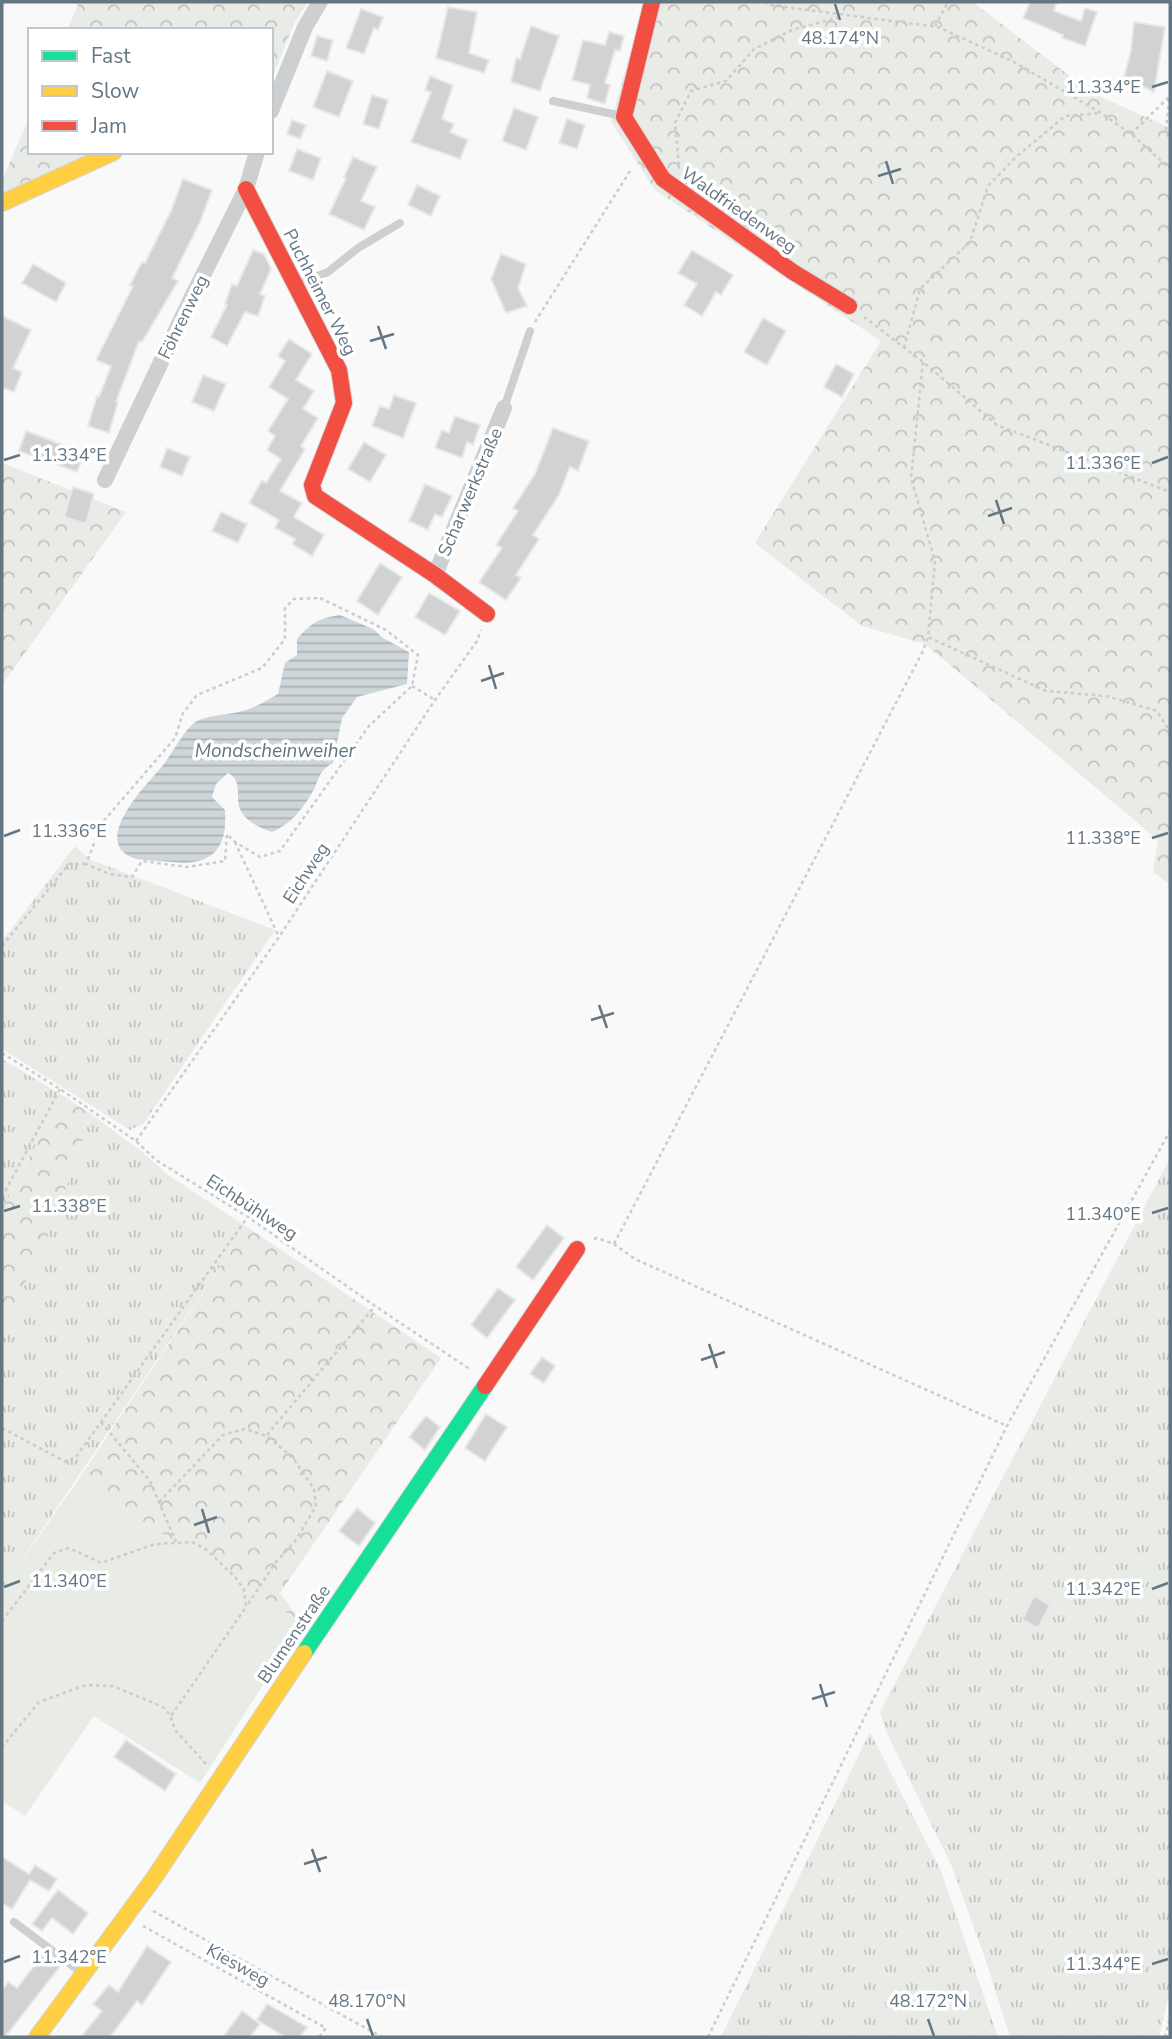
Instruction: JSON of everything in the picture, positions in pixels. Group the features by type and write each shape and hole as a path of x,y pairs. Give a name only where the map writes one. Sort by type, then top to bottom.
{"street":[{"path":"273,106 305,27 320,2"},
{"path":"624,117 652,2"},
{"name":"Waldfriedenweg","path":"624,117 663,179 793,272 849,306"},
{"path":"2,203 110,154"},
{"name":"Föhrenweg","path":"105,480 246,189 256,154"},
{"name":"Puchheimer Weg","path":"246,189 339,370 344,403 312,485 315,496 435,575 487,614"},
{"name":"Scharwerkstraße","path":"435,575 504,408"},
{"name":"Blumenstraße","path":"37,2037 127,1918 185,1835 219,1780 577,1249"}],"lane":[{"path":"553,101 624,117"},
{"path":"295,284 328,272 367,242 400,223"},
{"path":"504,408 530,331"},
{"path":"14,1922 84,1975"}],"path":[{"path":"764,2 843,16 935,26 1014,62 1101,113 1131,134 1170,169"},
{"path":"935,26 948,2"},
{"path":"688,199 678,163 675,123 691,90 726,80 754,49 792,30 843,16"},
{"path":"1131,134 1170,97"},
{"path":"1170,97 1166,132 1170,140"},
{"path":"904,348 920,289 970,242 988,186 1016,157 1065,116 1101,113"},
{"path":"530,331 644,149"},
{"path":"849,306 923,362 997,425 1170,492"},
{"path":"614,1244 928,637 935,561 911,478 923,362"},
{"path":"2,946 69,864 86,864 109,874 132,877 142,861 187,867 225,861 227,834 260,857 280,851 369,726 412,686 418,655 386,630 320,598 294,600 285,608 285,639 262,668 197,695 183,713 174,738 103,823 86,864"},
{"name":"Eichweg","path":"136,1141 279,937 477,641 487,614"},
{"path":"928,637 1046,691 1106,696 1157,711 1170,732"},
{"path":"412,686 435,701"},
{"path":"235,842 279,937"},
{"name":"Eichbühlweg","path":"2,1053 136,1141 156,1160 248,1217 375,1306 489,1381"},
{"path":"2,1197 60,1089"},
{"path":"708,2037 1007,1426 1170,1131"},
{"path":"2,1428 66,1462 76,1457 248,1217"},
{"path":"577,1249 597,1238 614,1244 635,1259 1007,1426"},
{"path":"267,1436 375,1306"},
{"path":"101,1422 150,1481 177,1543"},
{"path":"159,1502 223,1436 245,1429 267,1436 293,1458 314,1489 316,1506 296,1540 276,1562 171,1716"},
{"path":"2,1621 22,1598 50,1556 68,1548 102,1563 155,1544 192,1542 221,1562 244,1590 246,1607"},
{"path":"2,1747 39,1702 86,1685 113,1686 163,1707 171,1716 175,1730 219,1780"},
{"path":"140,1899 153,1910 382,2037"},
{"name":"Kiesweg","path":"127,1918 326,2028 319,2037"},
{"path":"1165,2037 1170,2017"}],"green space":[{"path":"71,2 308,2 295,22 273,75 273,28 68,28 78,5"},
{"path":"644,2 973,2 1092,93 1170,128 1170,885 1153,872 1158,840 925,644 862,626 755,543 881,341 655,190 611,122"},
{"path":"28,121 28,154 91,154 2,195 2,180"},
{"path":"2,463 126,512 2,685"},
{"path":"75,846 89,859 275,930 144,1123 130,1130 2,1049 2,941"},
{"path":"2,1059 62,1095 2,1210"},
{"path":"62,1095 91,1114 55,1220 2,1332 2,1210"},
{"path":"91,1114 168,1175 247,1227 2,1589 2,1332 55,1220"},
{"path":"1170,1158 1170,1991 1159,2037 1010,2037 952,1867 885,1729 880,1712"},
{"path":"247,1227 441,1358 280,1593 303,1623 78,1480"},
{"path":"78,1480 303,1623 200,1783 94,1716 25,1816 2,1801 2,1589"},
{"path":"870,1732 941,1871 998,2037 721,2037"}],"water":[{"name":"Mondscheinweiher","path":"340,615 373,629 383,638 409,652 407,684 357,697 342,718 333,763 323,771 296,815 272,832 253,824 240,809 237,784 228,773 216,784 212,797 225,810 223,837 214,853 202,860 178,863 136,859 120,848 117,837 126,813 192,725 207,717 249,709 278,694 285,663 297,655 297,639 316,622"}],"building":[{"path":"1030,2 1057,2 1054,11 1081,21 1085,8 1097,12 1085,46 1062,38 1063,35 1023,18"},
{"path":"448,7 477,12 469,53 489,60 484,73 436,58"},
{"path":"361,9 383,17 378,30 374,28 364,54 346,48"},
{"path":"1134,22 1165,27 1154,92 1124,78"},
{"path":"531,26 559,36 540,91 511,82 516,58 520,59"},
{"path":"609,32 624,36 620,51 615,50 605,83 610,85 605,104 587,98 590,85 572,80 583,40 605,45"},
{"path":"317,36 333,40 327,61 311,56"},
{"path":"327,71 353,81 339,117 313,107"},
{"path":"430,76 453,85 442,119 454,124 450,132 468,140 460,159 411,142 431,92 425,90"},
{"path":"372,95 388,100 379,129 363,124"},
{"path":"514,108 538,117 526,150 502,141"},
{"path":"567,119 585,125 577,149 559,143"},
{"path":"292,120 306,125 300,139 287,134"},
{"path":"297,149 321,158 313,180 289,171"},
{"path":"353,157 377,167 361,201 375,207 364,230 329,214"},
{"path":"183,179 212,190 200,222 172,278 178,281 142,342 139,341 116,402 109,433 88,426 97,396 99,397 111,366 96,360 133,286 130,285 142,262 145,263 171,211"},
{"path":"417,185 440,196 431,216 408,205"},
{"path":"253,250 264,254 271,269 260,294 265,296 258,316 245,312 227,346 211,337 227,305 225,304 232,284 237,286"},
{"path":"692,250 733,275 721,295 716,292 702,316 684,305 697,284 678,273"},
{"path":"501,254 526,264 518,288 527,306 506,313 491,279"},
{"path":"33,264 66,283 56,302 22,283"},
{"path":"2,316 31,330 13,368 22,372 14,392 3,388 2,390"},
{"path":"763,318 786,331 767,365 744,352"},
{"path":"289,339 312,354 296,380 314,391 303,409 318,418 301,446 305,449 280,491 302,503 294,517 324,535 312,556 292,544 295,539 275,528 279,520 249,503 262,480 266,483 281,459 267,450 275,436 268,431 288,399 269,387 285,361 278,356"},
{"path":"836,364 854,374 842,397 824,387"},
{"path":"203,375 226,384 214,411 192,402"},
{"path":"394,395 416,403 403,438 372,426 380,406 389,409"},
{"path":"455,416 480,425 473,445 467,442 462,458 435,448 442,430 449,433"},
{"path":"553,428 589,441 578,471 570,467 559,495 533,535 539,539 516,575 521,578 506,600 479,582 502,548 496,545 518,511 513,508 535,474"},
{"path":"26,431 84,453 77,472 19,451"},
{"path":"364,442 386,455 370,482 348,469"},
{"path":"167,448 190,457 182,476 160,467"},
{"path":"425,484 452,496 442,517 435,514 428,530 409,521"},
{"path":"73,487 94,494 86,524 64,517"},
{"path":"221,512 247,524 238,543 212,531"},
{"path":"380,563 402,577 378,615 357,601"},
{"path":"429,593 460,611 445,635 415,617"},
{"path":"547,1225 564,1238 533,1280 516,1267"},
{"path":"498,1288 515,1300 487,1338 471,1325"},
{"path":"542,1357 555,1366 544,1383 530,1374"},
{"path":"486,1414 507,1427 485,1461 465,1448"},
{"path":"426,1416 440,1427 425,1450 409,1437"},
{"path":"357,1508 375,1523 359,1546 339,1531"},
{"path":"1034,1596 1050,1605 1038,1628 1022,1620"},
{"path":"126,1740 176,1774 165,1791 114,1757"},
{"path":"2,1857 29,1874 35,1865 57,1879 49,1891 30,1880 12,1909 2,1903"},
{"path":"58,1890 88,1913 73,1934 52,1918 42,1931 32,1924"},
{"path":"147,1946 171,1962 142,2005 137,2001 110,2037 81,2037 102,2011 93,2004 109,1985 118,1992"},
{"path":"44,1953 61,1965 5,2037 2,2037 2,1991 8,1982 17,1988"},
{"path":"267,2004 307,2027 300,2037 285,2037 257,2020"},
{"path":"242,2011 260,2024 250,2037 223,2037"}],"traffic: fast":[{"path":"304,1653 485,1386"}],"traffic: slow":[{"path":"2,203 110,154"},
{"path":"37,2037 154,1878 304,1653"}],"traffic: jam":[{"path":"652,2 624,117 663,179 793,272 849,306"},
{"path":"246,189 339,370 344,403 312,485 315,496 435,575 487,614"},
{"path":"485,1386 577,1249"}]}
